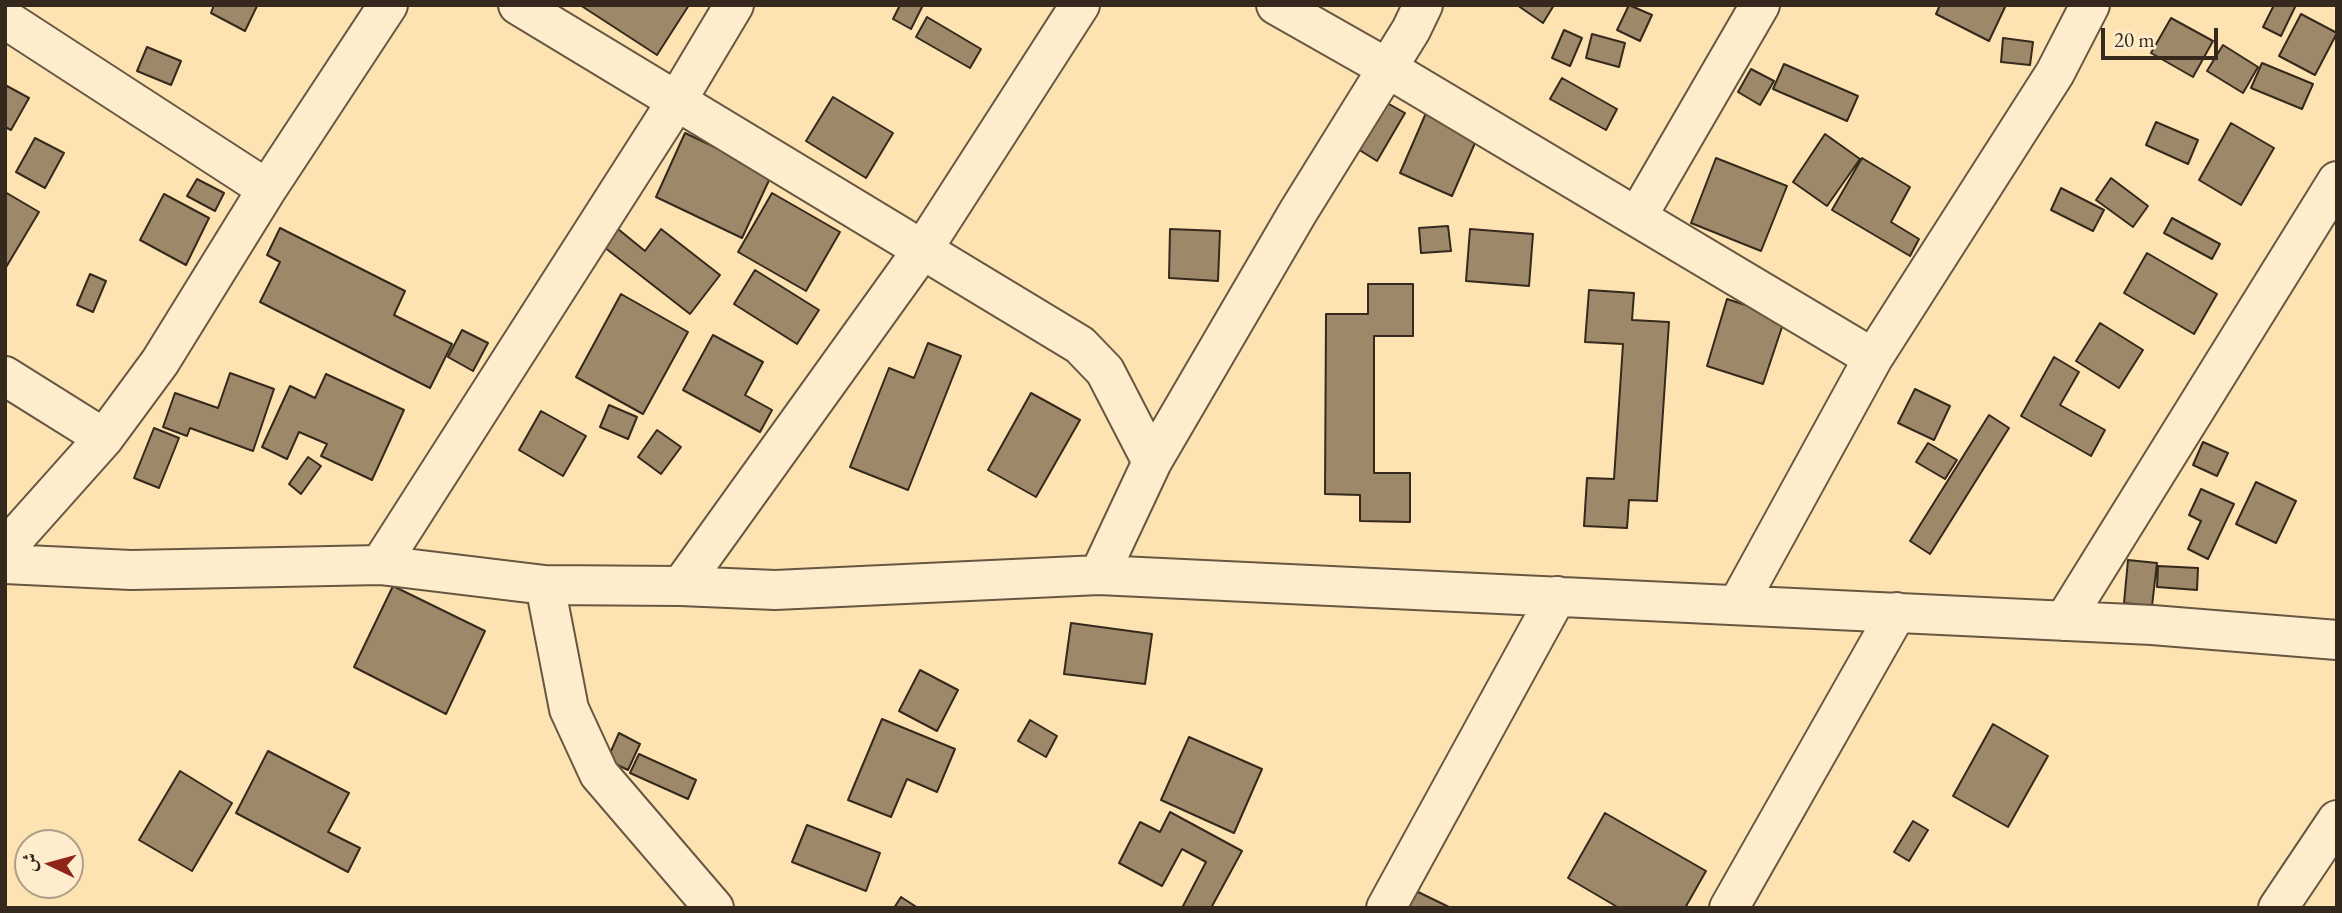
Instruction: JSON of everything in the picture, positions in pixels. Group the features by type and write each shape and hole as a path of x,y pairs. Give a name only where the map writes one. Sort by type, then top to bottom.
{"street":[{"path":"5,549 104,438 160,362 267,189 388,5"},
{"path":"519,5 1080,345 1105,371 1152,462"},
{"path":"380,565 676,102 734,5"},
{"path":"681,586 923,248 1080,5"},
{"path":"1276,5 1387,68 1873,358"},
{"path":"1099,575 1152,462 1423,5"},
{"path":"1637,217 1760,5"},
{"path":"1738,604 1873,358 2055,73 2090,5"},
{"path":"5,19 267,189"},
{"path":"2064,621 2337,181"},
{"path":"5,376 104,438"},
{"path":"5,564 131,570 380,565 545,585 775,590 1099,575 1897,612 2337,640"},
{"path":"545,585 569,709 599,774 714,908"},
{"path":"1386,908 1557,596"},
{"path":"1729,908 1897,612"},
{"path":"2278,908 2337,820"}],"building":[{"path":"214,5 257,6 245,31 211,13"},
{"path":"580,5 689,5 657,55"},
{"path":"900,5 923,5 911,29 893,19"},
{"path":"1517,5 1554,5 1543,23"},
{"path":"1629,5 1652,15 1640,41 1617,30"},
{"path":"1940,5 2006,5 1989,41 1936,14"},
{"path":"2274,5 2296,5 2281,36 2263,27"},
{"path":"2301,14 2337,33 2315,75 2279,56"},
{"path":"927,17 981,49 970,68 916,37"},
{"path":"2171,18 2213,41 2193,77 2151,53"},
{"path":"1564,30 1582,38 1570,66 1552,58"},
{"path":"1592,34 1625,43 1619,67 1586,58"},
{"path":"2003,38 2033,42 2030,65 2001,62"},
{"path":"2223,45 2258,67 2243,93 2207,71"},
{"path":"147,47 181,61 171,85 137,71"},
{"path":"2262,63 2313,84 2302,109 2251,88"},
{"path":"1784,64 1858,96 1847,121 1773,89"},
{"path":"1751,69 1774,81 1760,105 1738,92"},
{"path":"1562,78 1617,109 1606,130 1550,99"},
{"path":"7,86 29,98 11,130 5,127"},
{"path":"833,97 893,133 866,178 806,141"},
{"path":"1380,99 1405,113 1377,161 1353,146"},
{"path":"1426,113 1478,136 1452,196 1400,173"},
{"path":"2156,122 2198,140 2188,164 2146,145"},
{"path":"2231,123 2274,148 2241,205 2199,180"},
{"path":"685,133 772,174 742,238 656,197"},
{"path":"1825,134 1860,159 1827,206 1793,182"},
{"path":"35,138 64,153 45,188 16,172"},
{"path":"1716,158 1787,186 1761,251 1691,223"},
{"path":"1862,158 1910,187 1891,222 1919,239 1910,256 1832,210"},
{"path":"2111,178 2148,206 2133,227 2096,200"},
{"path":"197,179 224,193 215,211 187,196"},
{"path":"2061,188 2104,210 2093,231 2051,210"},
{"path":"5,192 39,212 5,269"},
{"path":"772,193 840,232 806,291 738,252"},
{"path":"164,194 209,218 186,265 140,240"},
{"path":"2172,218 2220,244 2212,259 2164,233"},
{"path":"1448,226 1451,251 1421,253 1419,228"},
{"path":"280,228 405,291 394,315 452,344 430,388 260,302 280,262 267,255"},
{"path":"618,229 645,251 661,229 720,275 690,314 604,247"},
{"path":"1170,229 1220,231 1218,281 1169,278"},
{"path":"1470,229 1533,234 1529,286 1466,281"},
{"path":"2147,253 2217,294 2194,334 2124,293"},
{"path":"755,270 819,310 797,344 734,304"},
{"path":"90,274 106,281 93,312 77,305"},
{"path":"1368,284 1413,284 1413,336 1374,336 1374,473 1410,473 1410,522 1360,521 1360,495 1325,494 1326,314 1368,314"},
{"path":"1589,290 1634,293 1632,320 1669,322 1657,501 1629,500 1627,528 1584,526 1587,478 1614,479 1623,344 1585,342"},
{"path":"621,294 688,332 643,414 576,377"},
{"path":"1727,299 1785,318 1763,384 1707,366"},
{"path":"2100,323 2143,350 2119,388 2076,361"},
{"path":"462,330 488,343 473,371 448,357"},
{"path":"713,335 763,362 745,395 772,410 760,432 683,390"},
{"path":"928,343 961,356 908,490 850,467 889,368 914,378"},
{"path":"2054,357 2079,372 2060,405 2105,430 2091,456 2021,416"},
{"path":"230,373 274,389 253,451 190,428 187,436 163,427 175,393 218,408"},
{"path":"326,374 404,410 372,480 321,456 327,444 299,432 287,459 262,447 290,386 315,398"},
{"path":"1915,389 1950,406 1934,440 1898,423"},
{"path":"1031,393 1080,420 1036,497 988,470"},
{"path":"609,405 637,417 628,439 600,427"},
{"path":"541,411 586,436 563,476 519,450"},
{"path":"1989,415 2009,428 1930,554 1910,541"},
{"path":"154,428 179,438 159,488 134,478"},
{"path":"657,430 681,447 661,474 638,457"},
{"path":"2203,442 2228,453 2217,476 2193,465"},
{"path":"1928,443 1957,460 1945,479 1916,462"},
{"path":"308,457 321,466 301,494 289,484"},
{"path":"2256,482 2296,501 2276,543 2236,524"},
{"path":"2201,489 2234,504 2208,559 2188,549 2201,521 2189,515"},
{"path":"2128,560 2157,563 2152,606 2124,603"},
{"path":"2158,566 2198,568 2197,590 2157,587"},
{"path":"393,586 485,631 446,714 354,667"},
{"path":"1071,623 1152,634 1145,684 1064,674"},
{"path":"920,670 958,690 937,731 899,711"},
{"path":"882,719 955,749 937,792 907,779 891,817 848,800"},
{"path":"1030,720 1057,736 1046,757 1018,741"},
{"path":"1993,724 2048,756 2008,827 1953,796"},
{"path":"619,733 640,744 628,770 607,760"},
{"path":"1189,737 1262,769 1234,833 1161,800"},
{"path":"268,751 349,793 328,832 360,848 348,872 236,813"},
{"path":"639,754 696,780 688,799 630,773"},
{"path":"180,771 232,803 192,871 139,840"},
{"path":"1170,812 1242,851 1211,908 1182,908 1206,862 1182,849 1162,886 1119,863 1140,822 1160,832"},
{"path":"1605,813 1706,871 1685,908 1619,908 1568,878"},
{"path":"1913,821 1928,830 1909,861 1894,852"},
{"path":"807,825 880,853 866,891 792,862"},
{"path":"1414,890 1451,908 1406,908"},
{"path":"901,897 918,908 894,908"}]}
